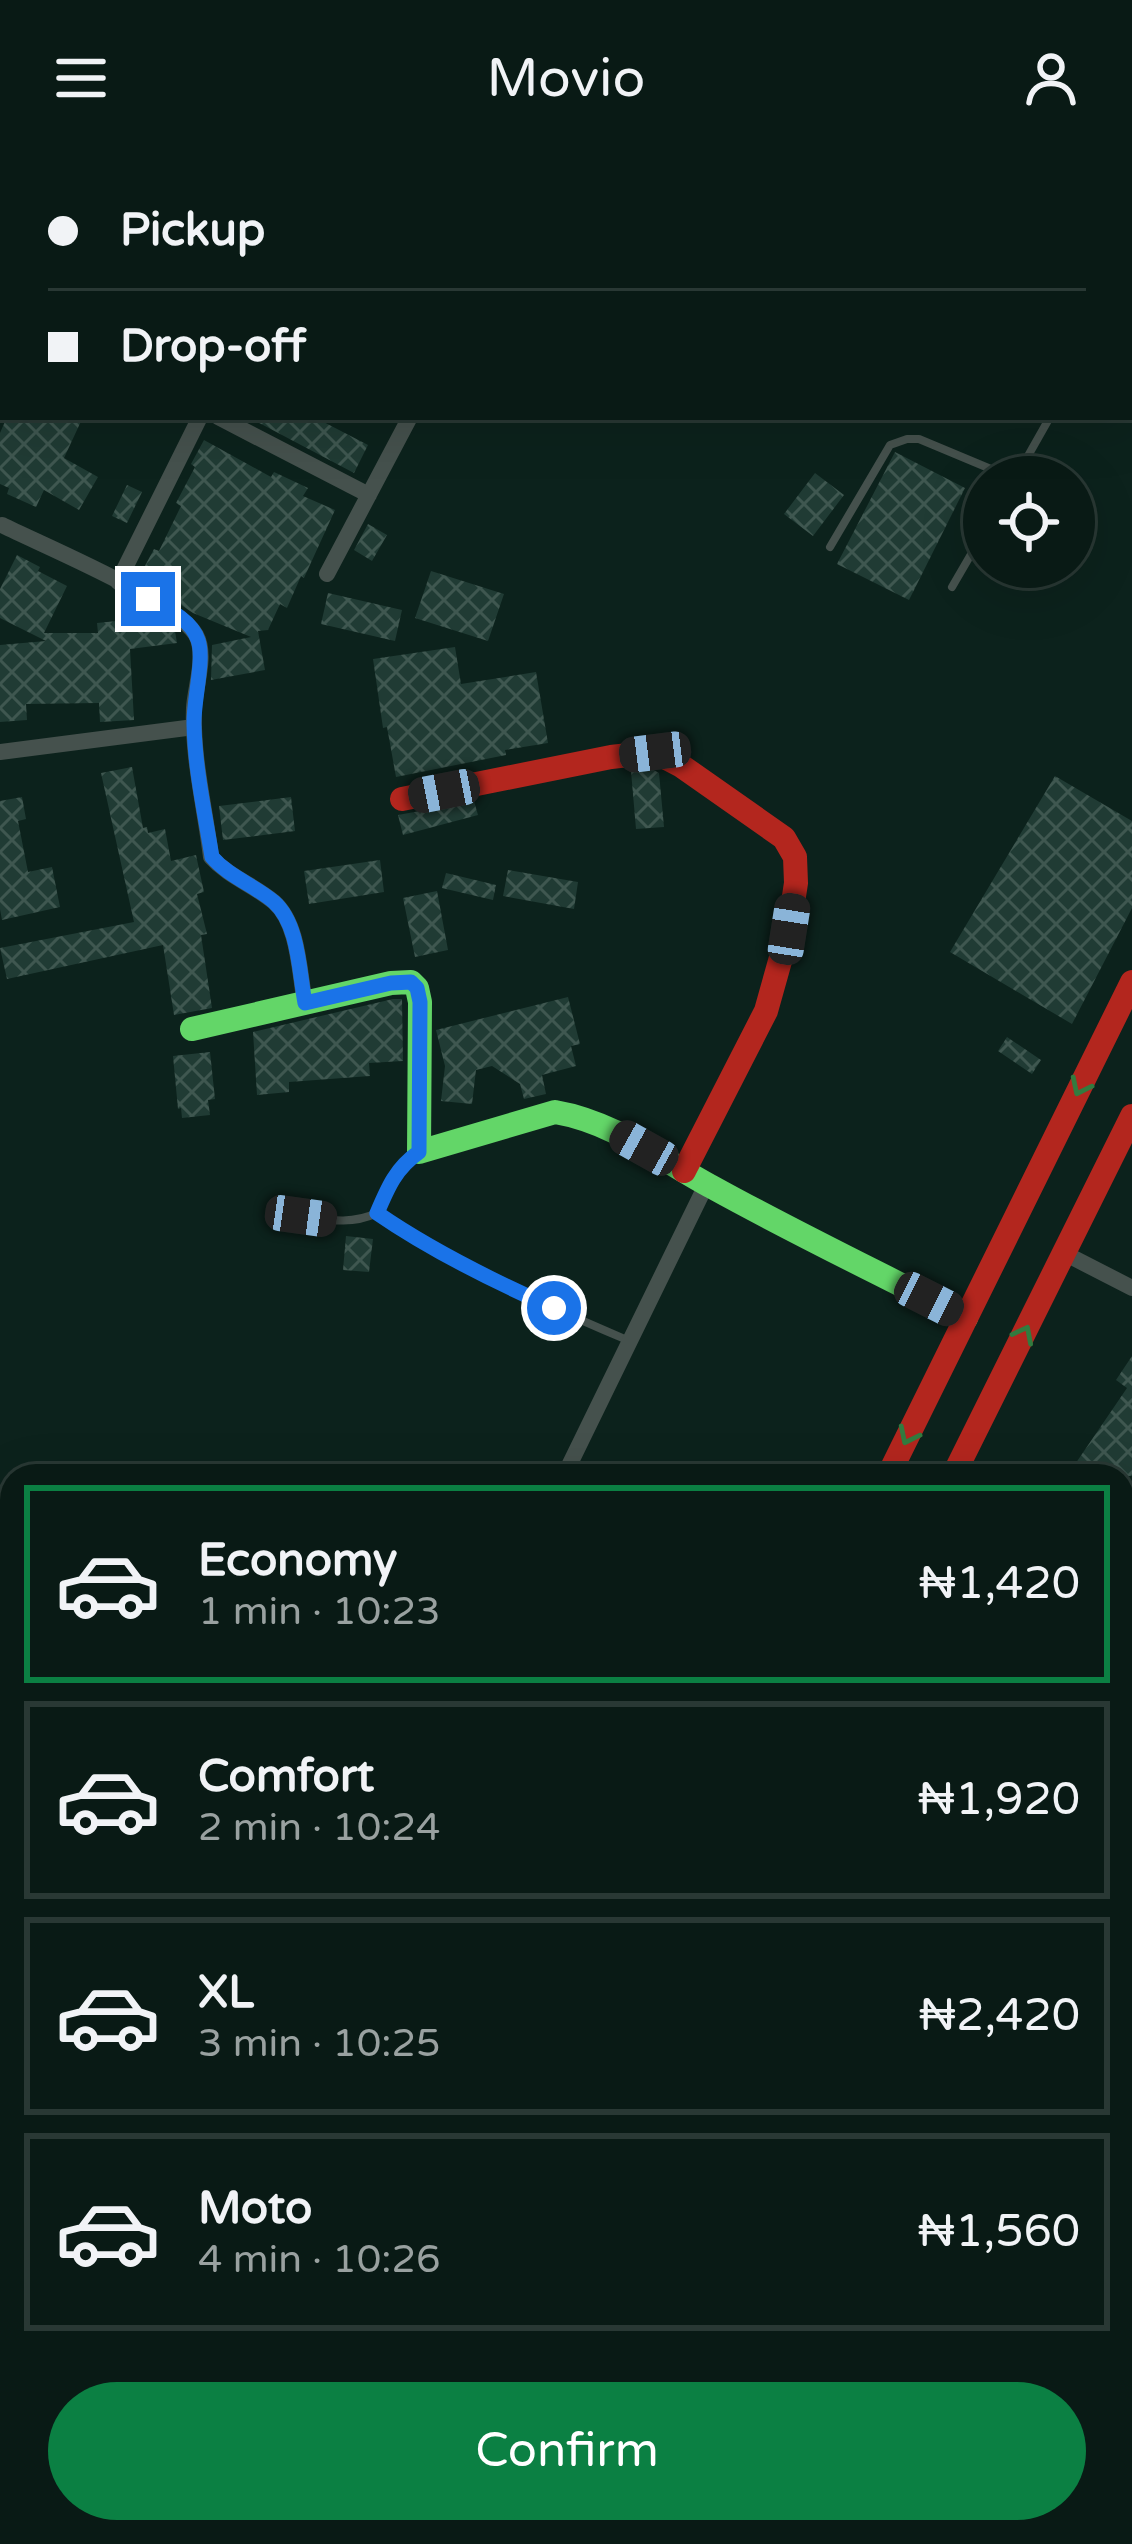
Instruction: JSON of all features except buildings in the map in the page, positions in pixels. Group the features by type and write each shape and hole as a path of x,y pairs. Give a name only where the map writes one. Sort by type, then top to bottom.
{"street":[{"path":"118,582 199,420"},
{"path":"224,420 369,495"},
{"path":"327,574 408,420"},
{"path":"2,525 179,616 198,638 201,657 194,728 212,857 224,871 277,904 290,925 305,1003"},
{"path":"0,752 194,728"},
{"path":"402,799 655,752 784,838 795,857 789,929 766,1011 629,1341 569,1464"},
{"path":"192,1029 411,982 420,1002 419,1152 555,1112 578,1114 966,1318"},
{"path":"894,1464 1132,982"},
{"path":"959,1464 1132,1116"},
{"path":"1064,1253 1132,1288"}],"lane":[{"path":"1026,456 1048,420"},
{"path":"830,547 890,445 919,439 963,457"},
{"path":"952,587 963,568"},
{"path":"301,1216 346,1222 377,1213 392,1177 419,1152"},
{"path":"377,1213 516,1291 629,1341"}],"traffic: fast":[{"path":"192,1029 411,982 420,1002 419,1152 555,1112 577,1117 617,1133 743,1204 966,1318"}],"traffic: jam":[{"path":"402,799 655,752 784,838 795,857 796,883 789,929 766,1011 684,1171"},
{"path":"894,1464 1132,982"},
{"path":"959,1464 1132,1116"}],"route":[{"path":"148,599 179,616 198,638 201,657 194,728 212,857 224,871 277,904 290,925 305,1003 391,983 411,982 417,988 419,1152 392,1177 377,1213 554,1308"}]}
